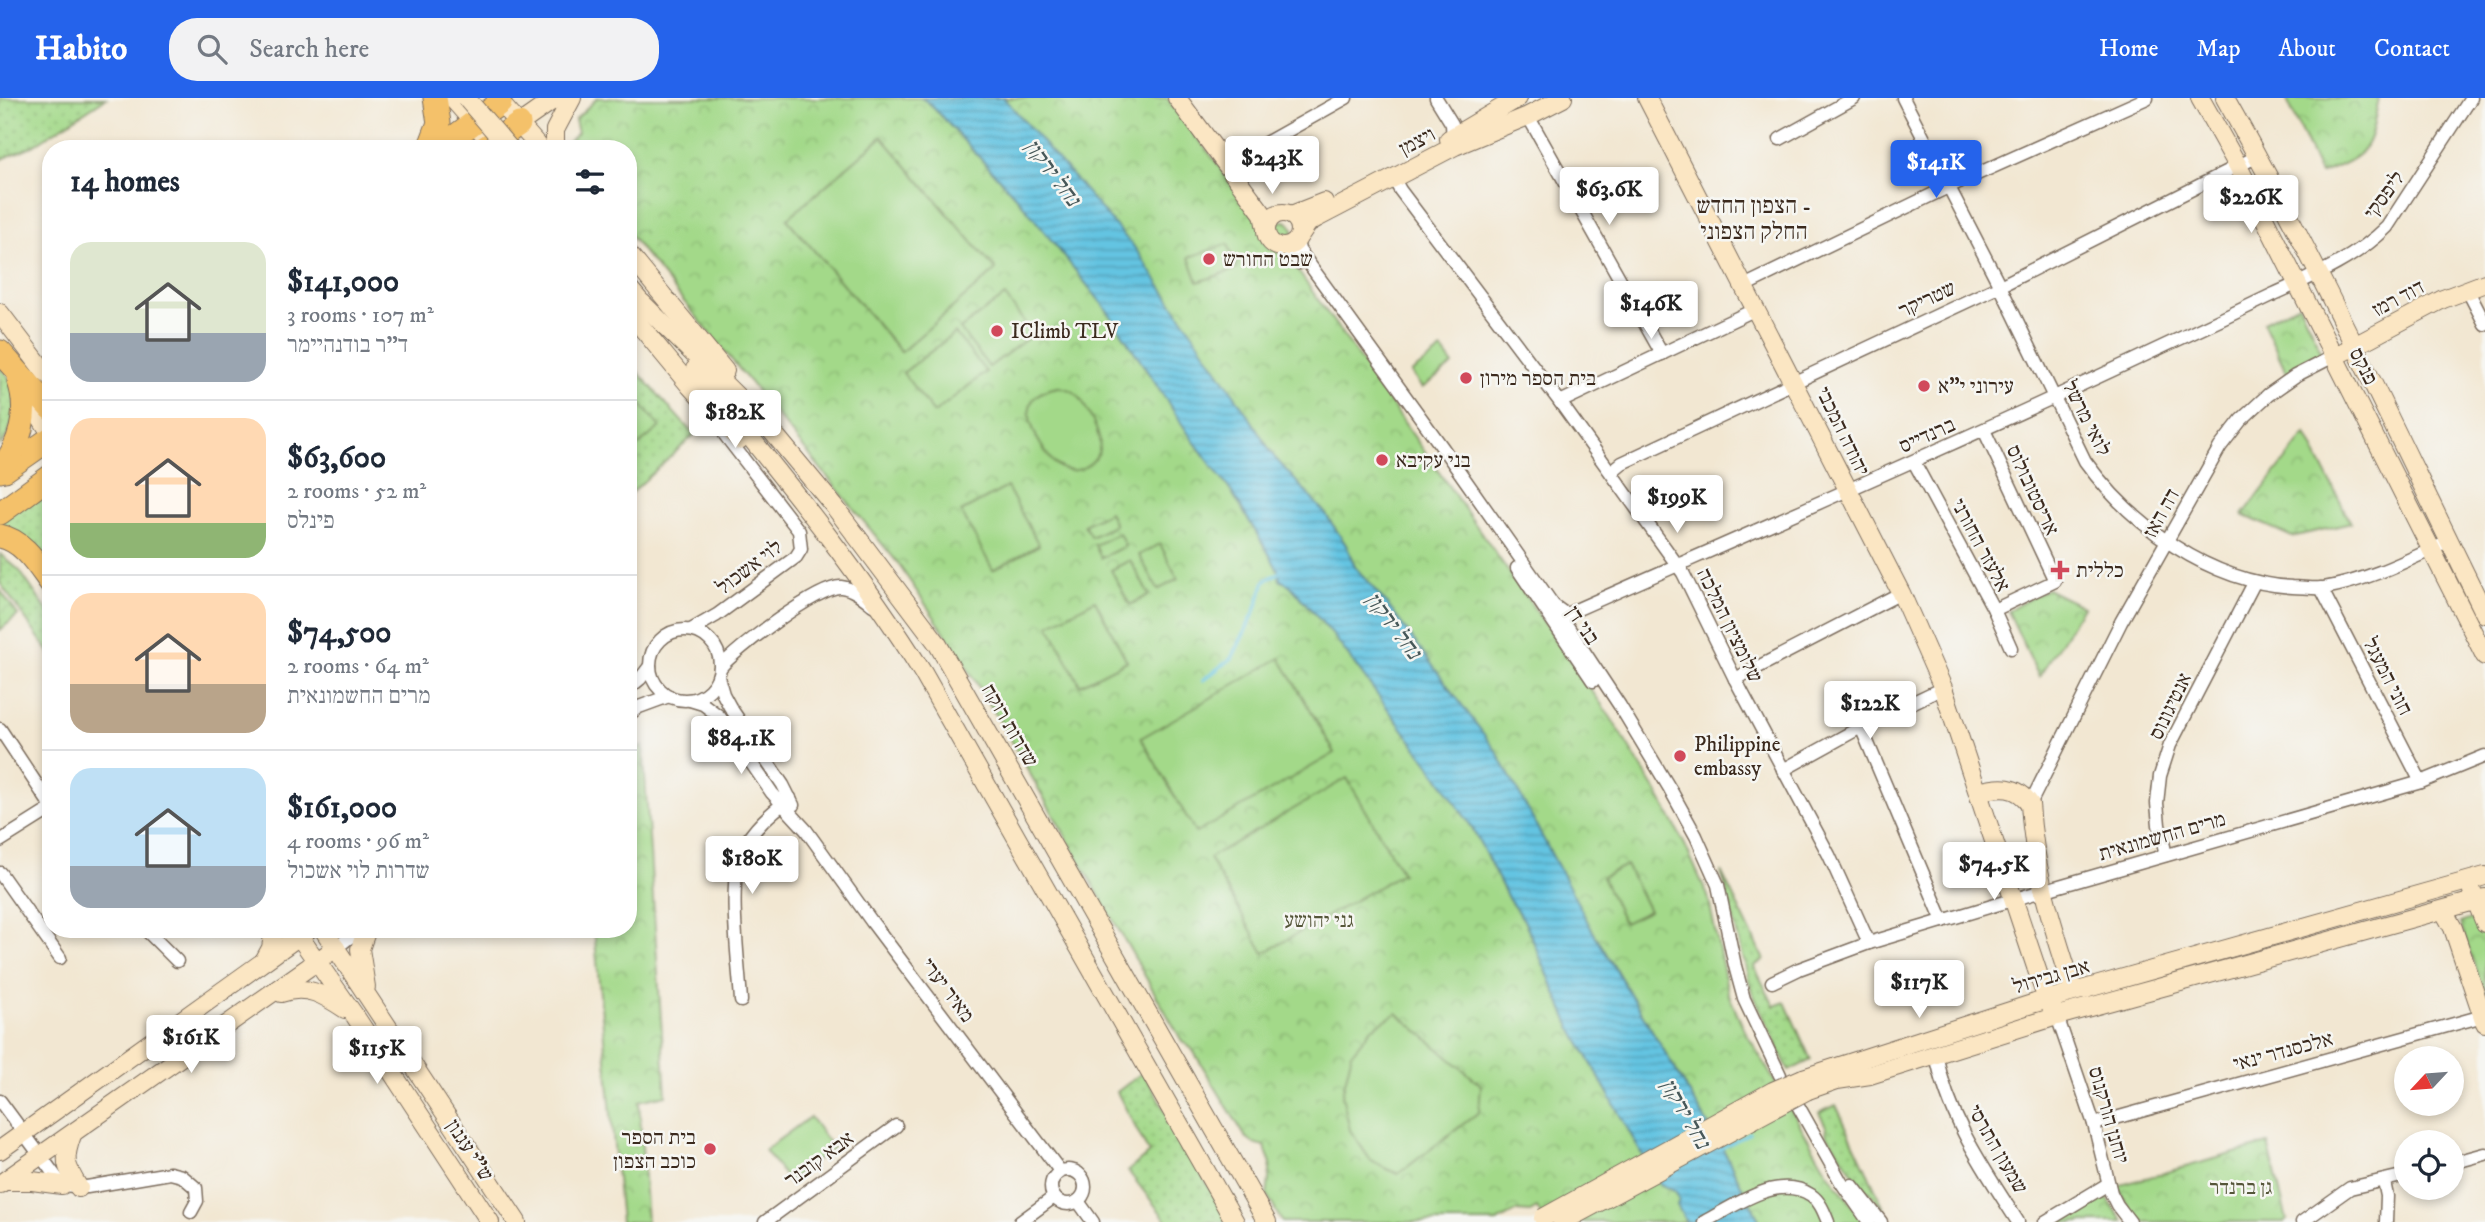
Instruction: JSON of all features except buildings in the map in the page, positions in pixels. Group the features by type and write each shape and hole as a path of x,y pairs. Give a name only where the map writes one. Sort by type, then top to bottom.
{"highway":[{"path":"432,140 439,123 435,98"},
{"path":"450,140 501,100"},
{"path":"502,140 519,124"},
{"path":"0,354 42,399"},
{"path":"5,469 22,427 24,400 19,381"},
{"path":"5,469 42,442"},
{"path":"5,469 31,461 42,461"},
{"path":"0,513 42,483"},
{"path":"0,536 16,542 42,571"}],"main road":[{"path":"452,98 489,140"},
{"path":"466,98 491,140"},
{"path":"519,124 556,98"},
{"path":"555,140 555,130 572,98"},
{"path":"1177,98 1263,214 1268,240 1277,247 1293,241 1299,223 1269,205 1185,98"},
{"name":"ויצמן","path":"1293,241 1308,223 1394,179 1518,98"},
{"name":"ויצמן","path":"1286,214 1313,208 1453,142 1528,116 1563,98"},
{"name":"יהודה המכבי","path":"1647,98 1901,593 1943,688 2047,1000 2057,1016"},
{"name":"פנקס","path":"2200,98 2238,166 2485,656"},
{"name":"פנקס","path":"2225,98 2318,274 2485,614"},
{"path":"501,100 533,140"},
{"path":"1266,229 1270,219 1286,214"},
{"path":"637,264 770,429"},
{"name":"דוד רמז","path":"2334,356 2443,299 2485,283"},
{"name":"שדרות רוקח","path":"637,309 770,429 834,506 937,643 1267,1222"},
{"name":"שדרות רוקח","path":"637,309 857,574 888,618 930,685 1235,1222"},
{"path":"637,310 690,386 857,574"},
{"path":"0,313 42,368"},
{"path":"0,354 42,421"},
{"path":"1979,792 1998,787 2017,791 2030,804 2032,836 2042,891 2072,986 2085,990"},
{"name":"אבן גבירול","path":"1562,1222 1802,1090 2047,1000 2485,876"},
{"path":"2461,883 2481,899 2485,923"},
{"name":"אבן גבירול","path":"1539,1220 1773,1091 1802,1090 1837,1080 1870,1075 2057,1016 2481,899"},
{"path":"2443,910 2448,917 2484,1019"},
{"path":"262,963 271,948 273,938"},
{"path":"0,1150 262,963 292,938"},
{"name":"ש''י עגנון","path":"305,938 317,962 490,1222"},
{"name":"ש''י עגנון","path":"329,938 517,1222"},
{"path":"364,938 360,959 370,1000"},
{"path":"3,1183 335,948"},
{"path":"262,1002 285,991 300,988 331,1000 355,1016"},
{"path":"3,1183 32,1181 70,1186 65,1155 72,1135"}],"street":[{"path":"1235,164 1246,154 1346,98"},
{"path":"1436,98 1452,124 1453,142"},
{"path":"1780,139 1854,98"},
{"name":"לואי מרשל","path":"1903,98 2000,286 2085,461 2103,486 2168,542 2230,575 2254,583 2320,588 2362,580 2449,542"},
{"path":"1744,286 1948,187 2147,98"},
{"name":"ליפסקי","path":"2297,284 2369,245 2387,227 2471,98"},
{"path":"1528,116 1662,354"},
{"name":"שטריקר","path":"1611,472 1622,463 2000,286 2258,156"},
{"name":"שלומציון המלכה","path":"1394,179 1399,190 1560,402 1678,565 1734,679 1829,855 1869,943"},
{"name":"בני דן","path":"1293,241 1553,605 1567,617 1696,836 1718,885 1744,999 1777,1071 1750,1027 1739,1001 1727,960 1714,895 1665,792 1614,709 1436,451 1293,254 1293,241"},
{"name":"ברנדייס","path":"1567,617 1678,565 1914,462 2297,284"},
{"path":"2467,289 2485,324"},
{"path":"1560,402 1756,309"},
{"name":"דה האז","path":"2030,804 2121,622 2220,447 2241,420 2268,395 2295,376 2334,356"},
{"name":"לוי אשכול","path":"690,386 799,531 802,543 796,557 717,615 691,630"},
{"name":"אריסטובולוס","path":"1984,430 2055,581 1994,610"},
{"name":"אלעזר החורני","path":"1914,462 1994,610 2011,648"},
{"name":"אנטיגונוס","path":"2166,855 2157,803 2160,776 2170,745 2254,583"},
{"path":"719,672 716,648 710,639 691,630 671,632 662,638 651,656 650,666 655,684 669,696 691,700 708,692 728,657 810,598 831,588 852,590 888,618"},
{"name":"חוני המעגל","path":"2320,588 2421,782"},
{"path":"1734,679 1901,593"},
{"path":"1565,640 1562,628 1567,617"},
{"path":"637,682 650,666"},
{"name":"מאיר יערי","path":"719,672 723,694 754,755"},
{"path":"1783,770 1861,727 1943,688"},
{"path":"637,708 669,696"},
{"name":"מאיר יערי","path":"691,700 703,704 719,716 754,755 872,922 1060,1171"},
{"path":"1861,727 1943,921"},
{"path":"0,729 42,793"},
{"name":"מרים החשמונאית","path":"1772,982 1869,943 2421,782 2485,756"},
{"path":"741,1000 735,874 741,852 751,835 786,801"},
{"path":"0,841 42,813"},
{"path":"0,873 42,932"},
{"path":"46,938 60,958"},
{"path":"154,938 177,961"},
{"path":"335,948 348,938"},
{"name":"יוחנן הורקנוס","path":"2057,1016 2094,1124 2109,1184 2117,1205 2130,1222"},
{"name":"אלכסנדר ינאי","path":"2094,1124 2484,1019"},
{"name":"שמעון התרסי","path":"1936,1054 1947,1099 1955,1117 1981,1166 2018,1222"},
{"path":"1802,1090 1826,1153 1871,1218 1881,1222"},
{"path":"0,1101 40,1157 70,1186 170,1174 182,1176 196,1188 199,1196 191,1212"},
{"name":"אבא קובנר","path":"765,1222 896,1126"},
{"path":"2464,1160 2485,1154"},
{"path":"1071,1170 1081,1175 1084,1180 1085,1192 1074,1204 1063,1204 1054,1197 1051,1186 1055,1175 1060,1171 1071,1170"},
{"path":"2302,1222 2350,1188 2394,1179"},
{"path":"2384,1182 2387,1196 2386,1222"},
{"path":"2045,1222 2109,1184"},
{"path":"1704,1222 1762,1192 1778,1188 1798,1190 1811,1195 1821,1205 1828,1222"},
{"path":"1020,1222 1054,1197"},
{"path":"1078,1201 1093,1222"}],"green space":[{"path":"0,98 106,98 34,145 0,160"},
{"name":"גני יהושע","path":"597,98 921,98 929,103 1020,201 1107,310 1190,436 1233,494 1278,570 1280,580 1290,585 1333,635 1437,775 1473,829 1509,900 1524,920 1570,1025 1640,1151 1660,1184 1676,1192 1679,1200 1677,1205 1686,1222 1545,1222 1537,1208 1530,1212 1517,1211 1497,1222 1282,1222 1267,1195 1271,1163 1264,1146 1253,1143 1245,1136 1192,1049 1182,1041 1004,728 957,651 897,562 637,244 637,140 570,140 578,133 575,120"},
{"path":"1004,98 1167,98 1258,217 1268,247 1291,261 1611,718 1661,799 1708,896 1728,993 1743,1027 1828,1173 1865,1222 1760,1222 1725,1153 1591,928 1386,603 1355,567 1346,545 1325,513 1274,457 1250,418"},
{"path":"2286,98 2379,98 2369,140 2358,155 2320,174"},
{"path":"882,137 996,270 901,352 787,219"},
{"path":"1283,221 1290,224 1293,231 1290,238 1283,241 1276,238 1273,231 1276,224"},
{"path":"1228,244 1237,269 1198,282 1189,257"},
{"name":"IClimb TLV","path":"1005,296 1033,334 989,367 960,329"},
{"path":"2299,304 2323,355 2287,373 2263,322"},
{"path":"955,333 986,372 934,413 903,373"},
{"path":"1442,350 1453,365 1422,388 1411,373"},
{"path":"0,366 13,388 14,414 9,432 0,446"},
{"path":"637,371 694,435 637,488"},
{"path":"1059,387 1071,390 1083,402 1100,442 1093,461 1077,470 1062,468 1050,459 1037,438 1030,419 1034,398 1040,393"},
{"path":"637,400 660,427 637,446"},
{"path":"2306,434 2351,523 2292,537 2243,515"},
{"path":"1007,487 1039,545 993,570 961,512"},
{"path":"42,488 42,567 0,530 0,517"},
{"path":"1109,512 1115,525 1091,537 1084,525"},
{"path":"1119,533 1125,546 1101,558 1095,545"},
{"path":"1160,544 1178,579 1158,590 1139,555"},
{"path":"0,554 19,570 42,603 42,642 0,583"},
{"path":"1130,560 1149,595 1130,605 1111,570"},
{"path":"2047,589 2083,607 2039,677 2008,611"},
{"path":"0,590 18,615 0,630"},
{"path":"1095,600 1127,661 1080,685 1049,625"},
{"path":"1280,658 1335,753 1196,833 1141,738"},
{"path":"643,746 666,1095 639,1101 647,1222 621,1222 595,938 637,938 637,750"},
{"path":"1347,778 1402,873 1264,953 1209,858"},
{"path":"1626,865 1649,911 1624,923 1602,877"},
{"path":"1721,871 1764,960 1754,966 1774,1006 1785,1002 1811,1060 1789,1071 1752,992"},
{"path":"2477,917 2485,941 2485,996 2460,923"},
{"path":"1397,1013 1481,1085 1479,1112 1398,1174 1371,1161 1350,1130 1342,1095 1352,1053 1372,1028"},
{"path":"1143,1072 1229,1222 1168,1222 1128,1171 1149,1153 1117,1092"},
{"path":"1836,1105 1885,1210 1854,1175 1826,1133 1827,1128 1819,1113"},
{"path":"810,1117 833,1148 788,1181 765,1150"},
{"name":"גן ברנדר","path":"2268,1144 2287,1220 2284,1222 2144,1222 2131,1210 2117,1186"},
{"path":"2103,1193 2124,1222 2056,1222"}],"water":[{"name":"נחל ירקון","path":"921,98 1004,98 1135,248 1274,457 1325,513 1346,545 1355,567 1386,603 1497,752 1591,928 1725,1153 1760,1222 1686,1222 1677,1205 1679,1200 1676,1192 1660,1184 1640,1151 1570,1025 1524,920 1509,900 1473,829 1437,775 1333,635 1290,585 1280,580 1278,570 1233,494 1190,436 1107,310 1020,201 929,103"}],"waterway":[{"path":"1203,680 1232,658 1255,611 1265,581 1280,572"},
{"name":"נחל ירקון","path":"1720,1149 1749,1133"}],"place":[{"name":"שבט החורש","path":"1209,259"},
{"name":"IClimb TLV","path":"997,331"},
{"name":"בית הספר מירון","path":"1466,378"},
{"name":"עירוני י\"א","path":"1924,386"},
{"name":"בני עקיבא","path":"1382,460"},
{"name":"כללית","path":"2060,570"},
{"name":"Philippine embassy","path":"1680,756"},
{"name":"בית הספר כוכב הצפון","path":"710,1149"}],"district":[{"name":"הצפון החדש - החלק הצפוני","path":"1754,218"}]}
